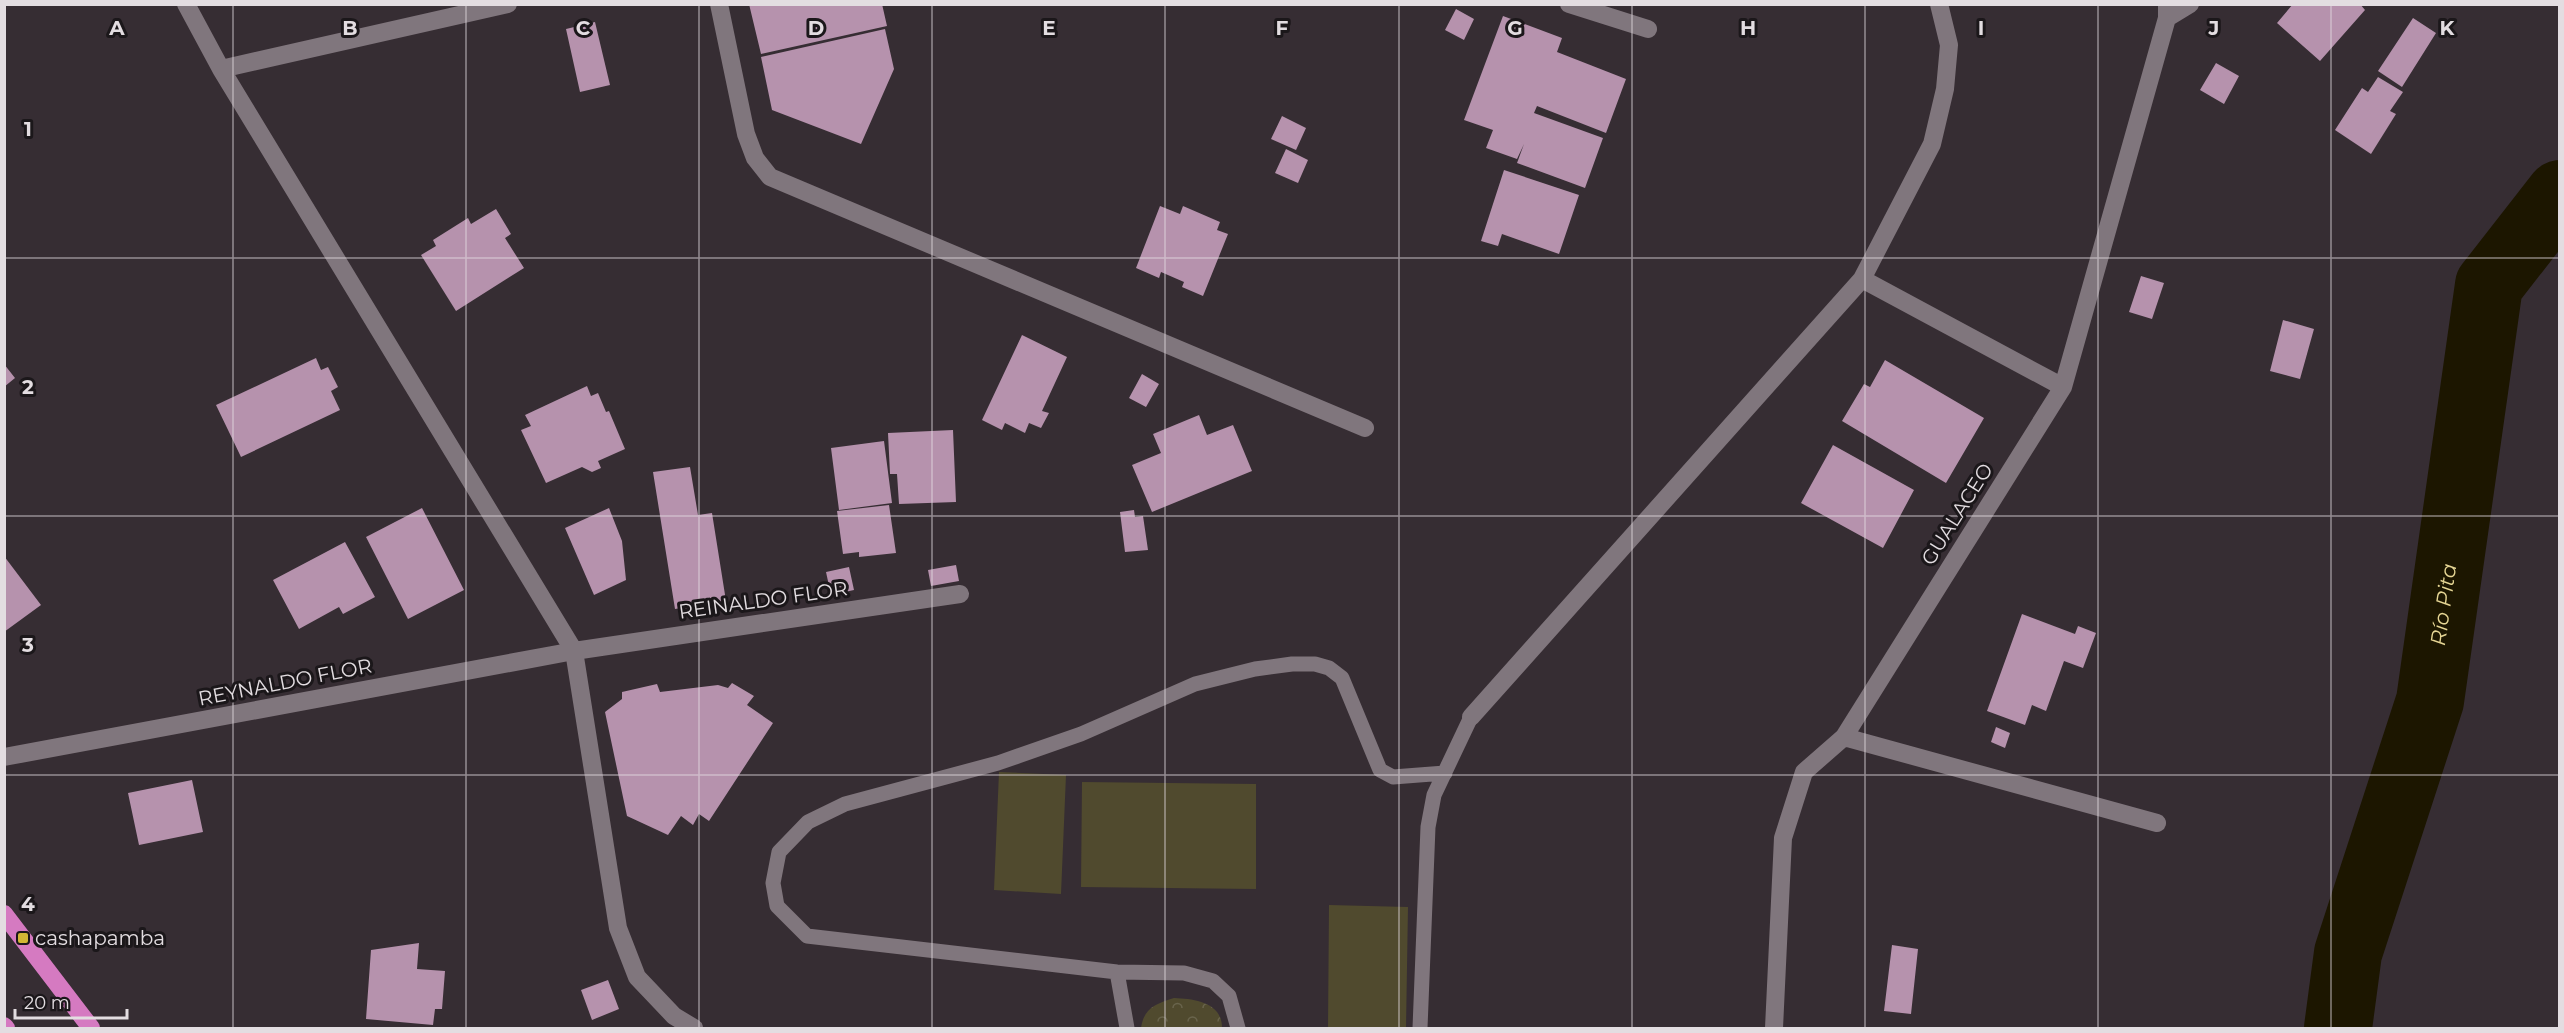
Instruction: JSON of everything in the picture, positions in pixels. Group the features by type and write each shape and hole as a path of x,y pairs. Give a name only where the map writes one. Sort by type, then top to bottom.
{"highway":[{"path":"4,914 91,1029"}],"street":[{"path":"186,4 221,69 574,651 618,928 637,977 674,1016 694,1029"},
{"path":"221,69 508,4"},
{"path":"719,4 746,134 755,158 770,177 1365,428"},
{"path":"1569,4 1648,29"},
{"path":"1471,717 1862,279 1932,144 1945,89 1949,45 1939,4"},
{"path":"2167,11 2190,4"},
{"name":"GUALACEO","path":"1774,1029 1783,838 1804,772 1844,737 2063,387 2167,11"},
{"path":"1862,279 2063,387"},
{"name":"REINALDO FLOR","path":"574,651 960,594"},
{"name":"REYNALDO FLOR","path":"4,757 574,651"},
{"path":"1844,737 2157,823"}],"lane":[{"path":"1238,1029 1229,996 1213,981 1184,973 1117,972 807,936 777,906 772,883 779,852 808,822 845,804 998,763 1081,734 1195,684 1255,669 1292,664 1315,664 1329,668 1342,678 1380,770 1393,777 1445,773"},
{"path":"1420,1029 1428,827 1434,795 1471,717"},
{"path":"1117,972 1127,1029"}],"green space":[{"path":"999,772 1066,775 1061,894 994,890"},
{"path":"1082,782 1256,784 1256,889 1081,887"},
{"path":"1329,905 1408,907 1406,1028 1328,1028"},
{"path":"1174,998 1190,999 1212,1007 1221,1019 1222,1028 1141,1028 1148,1011 1161,1002"}],"building":[{"path":"749,4 882,4 887,26 761,54"},
{"path":"2293,4 2360,4 2365,10 2320,61 2277,23"},
{"path":"1456,9 1474,19 1464,40 1445,30"},
{"path":"1503,16 1562,38 1557,52 1626,79 1606,133 1537,106 1534,113 1603,138 1585,188 1517,163 1524,144 1517,159 1486,148 1493,130 1464,120"},
{"path":"2413,18 2436,33 2402,87 2378,71"},
{"path":"595,22 610,85 580,92 566,29"},
{"path":"885,29 894,69 861,144 772,110 761,57"},
{"path":"2216,63 2239,76 2224,104 2200,90"},
{"path":"2378,77 2403,92 2390,111 2396,114 2371,154 2335,130 2362,88 2368,92"},
{"path":"1282,116 1306,128 1296,150 1271,139"},
{"path":"1286,149 1308,160 1298,183 1275,173"},
{"path":"1504,170 1579,195 1559,254 1502,234 1498,246 1481,241"},
{"path":"1160,206 1180,214 1183,206 1220,222 1217,230 1228,234 1203,296 1182,287 1184,282 1161,272 1159,278 1136,268"},
{"path":"496,209 511,234 505,238 524,268 456,311 421,255 436,246 433,240 468,218 471,224"},
{"path":"2141,276 2164,283 2152,319 2129,312"},
{"path":"2283,320 2314,329 2300,379 2270,371"},
{"path":"1022,335 1067,357 1042,411 1049,413 1041,428 1029,423 1025,433 1005,423 1002,430 982,420"},
{"path":"316,358 321,370 328,367 338,387 331,391 340,410 241,457 216,405"},
{"path":"1885,360 1984,418 1946,483 1842,421 1864,384 1870,387"},
{"path":"4,364 15,378 4,387"},
{"path":"1142,374 1159,384 1146,407 1129,398"},
{"path":"587,386 591,396 598,393 606,412 609,411 625,449 598,461 601,468 592,472 582,467 546,483 521,430 531,426 525,415"},
{"path":"1199,415 1207,435 1233,425 1252,471 1152,512 1132,465 1161,453 1153,434"},
{"path":"953,430 956,502 899,504 897,474 890,474 888,433"},
{"path":"884,441 892,503 839,510 831,448"},
{"path":"1833,445 1914,490 1883,548 1801,503"},
{"path":"690,467 698,515 712,513 726,601 675,609 653,472"},
{"path":"889,505 896,553 859,557 859,552 843,554 837,511"},
{"path":"422,508 464,590 408,619 366,537"},
{"path":"609,508 622,541 626,580 594,595 565,528"},
{"path":"1134,510 1135,517 1143,516 1148,550 1125,552 1120,512"},
{"path":"345,542 375,597 343,614 339,607 299,629 273,580"},
{"path":"4,556 41,605 4,632"},
{"path":"956,565 959,581 931,586 928,570"},
{"path":"849,567 854,590 831,595 826,572"},
{"path":"2022,614 2075,634 2078,626 2096,633 2083,668 2064,661 2046,711 2032,705 2025,725 1987,711"},
{"path":"732,683 754,696 747,705 773,723 709,821 699,814 693,825 681,816 668,835 627,816 605,712 622,699 622,692 657,684 660,692 718,685 728,688"},
{"path":"1996,727 2010,733 2005,748 1991,742"},
{"path":"192,780 203,832 139,845 128,793"},
{"path":"419,943 417,969 445,971 442,1009 435,1009 433,1025 366,1019 371,950"},
{"path":"1892,945 1918,949 1911,1014 1884,1011"},
{"path":"608,980 619,1009 592,1020 581,990"}],"waterway":[{"name":"Río Pita","path":"2338,1028 2348,953 2430,701 2489,285 2560,194"}],"place":[{"name":"cashapamba","path":"23,938"}]}
